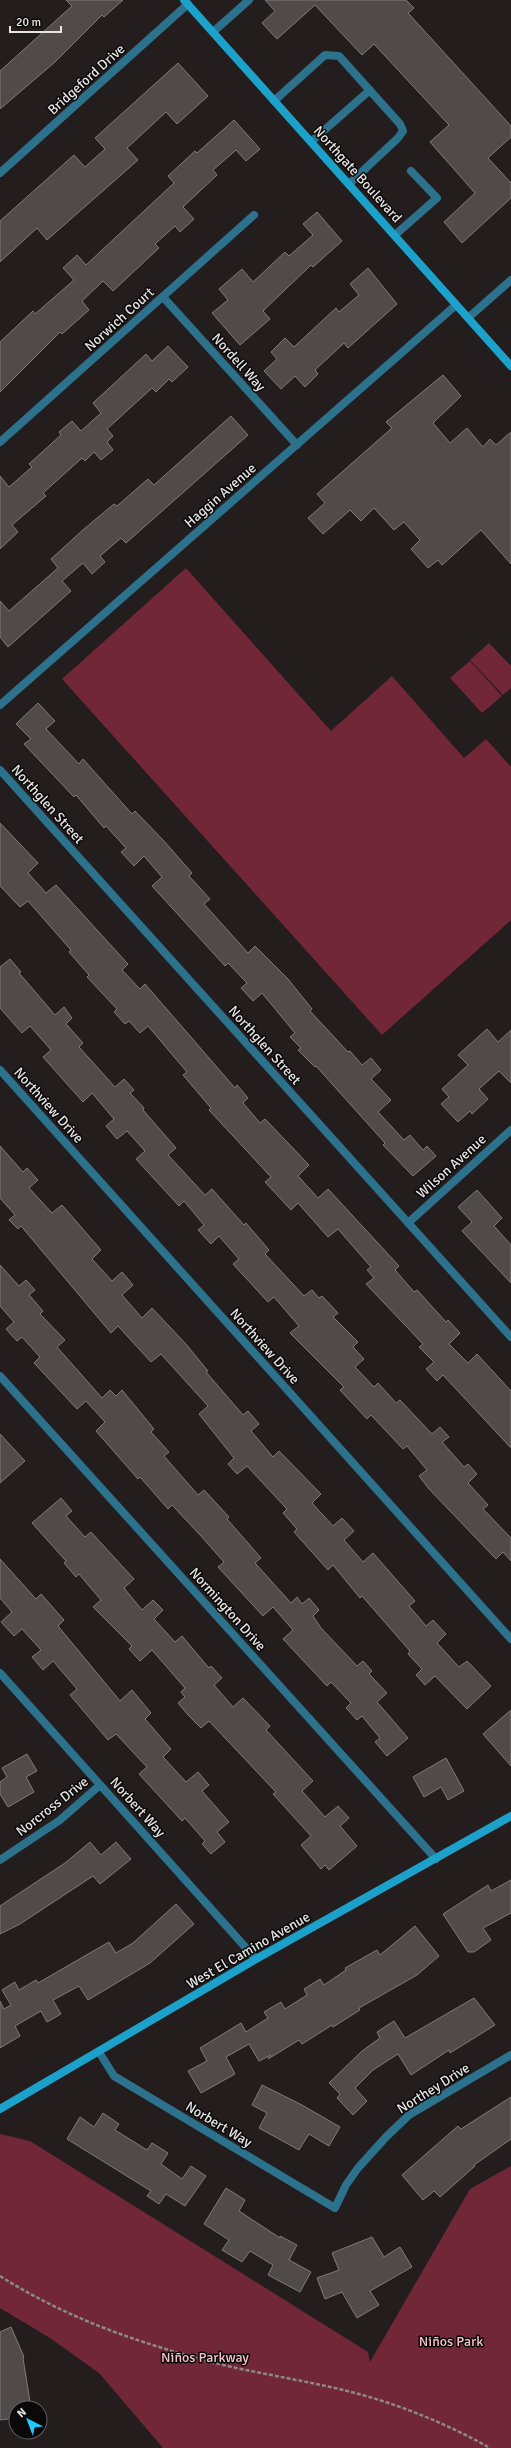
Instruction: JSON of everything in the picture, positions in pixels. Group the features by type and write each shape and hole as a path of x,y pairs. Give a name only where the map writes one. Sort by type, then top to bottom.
{"main road":[{"name":"Northgate Boulevard","path":"186,2 274,101 312,141 511,366"},
{"name":"West El Camino Avenue","path":"0,2109 256,1960 511,1816"}],"street":[{"path":"213,32 249,0"},
{"name":"Bridgeford Drive","path":"0,173 186,2"},
{"path":"274,101 325,55 339,56 370,90 400,124 403,131 398,138 349,184"},
{"path":"312,141 370,90"},
{"path":"395,235 437,198 411,171"},
{"name":"Norwich Court","path":"0,442 254,215"},
{"path":"468,318 511,280"},
{"name":"Nordell Way","path":"163,297 297,445"},
{"name":"Haggin Avenue","path":"0,705 456,305"},
{"name":"Northglen Street","path":"0,770 511,1337"},
{"name":"Northview Drive","path":"0,1070 511,1639"},
{"name":"Wilson Avenue","path":"408,1222 511,1130"},
{"name":"Normington Drive","path":"0,1376 436,1859"},
{"name":"Norbert Way","path":"0,1673 256,1960"},
{"name":"Norcross Drive","path":"0,1860 60,1820 100,1785"},
{"name":"Norbert Way","path":"99,2052 114,2076 335,2208"},
{"name":"Northey Drive","path":"335,2208 346,2185 358,2168 386,2137 409,2115 511,2055"}],"path":[{"path":"0,2276 62,2311 118,2334 224,2365 340,2389 439,2423 490,2448"}],"green space":[{"path":"186,568 331,731 392,676 464,758 486,739 511,767 511,920 382,1035 62,679"},
{"path":"489,643 511,666 511,688 503,695 470,660"},
{"path":"470,661 502,696 482,713 450,678"},
{"name":"Niños Parkway","path":"0,2134 30,2141 368,2352 370,2362 470,2189 511,2166 511,2448 163,2448 99,2373 50,2338 0,2308"}],"building":[{"path":"66,0 123,0 104,17 102,15 55,62 0,109 0,71 72,6"},
{"path":"265,0 406,0 414,8 408,13 511,126 511,137 488,158 511,183 511,198 462,243 444,222 475,193 430,142 449,125 374,44 362,55 315,5 277,39 262,23 275,11"},
{"path":"178,63 208,96 177,124 166,112 127,148 138,160 47,240 37,228 0,262 0,221 74,155 85,167 105,149 95,138"},
{"path":"234,120 260,149 246,161 236,150 213,170 217,175 183,207 194,219 180,232 175,226 155,244 159,248 113,291 103,281 82,301 89,310 62,334 60,332 0,392 0,342 33,311 35,314 74,280 63,268 77,255 86,265 174,183 168,176 195,151 197,153"},
{"path":"317,212 342,241 313,267 311,265 263,311 270,319 240,345 212,313 228,300 219,289 242,269 253,282 285,252 289,256 313,235 303,224"},
{"path":"368,268 397,304 348,348 344,343 315,370 318,374 305,387 295,376 281,389 264,371 277,359 271,352 285,338 294,347 336,308 339,312 359,295 350,284"},
{"path":"168,346 188,367 172,382 169,379 156,392 152,388 107,429 113,436 107,442 113,450 101,460 94,452 85,461 82,458 43,493 46,496 12,525 18,532 0,549 0,476 9,487 32,467 29,464 61,435 59,432 72,421 81,431 101,413 93,403 146,354 152,361"},
{"path":"443,375 461,396 433,423 450,443 467,428 483,447 490,439 496,445 511,432 511,564 481,530 442,565 438,560 428,568 411,549 420,540 404,522 394,530 374,508 361,521 350,510 323,534 308,518 325,503 317,494 392,428 386,422"},
{"path":"231,416 248,435 126,543 121,538 100,556 105,562 92,574 83,563 62,581 71,591 8,647 0,637 0,601 9,611 58,568 51,559 84,529 114,504 117,506 148,479 154,485"},
{"path":"38,703 55,721 46,729 79,764 83,759 132,814 135,811 164,841 192,873 189,876 210,899 204,904 248,953 255,946 288,979 312,1009 310,1011 348,1052 350,1051 362,1065 371,1058 381,1070 371,1079 391,1100 378,1112 404,1140 410,1135 423,1150 427,1146 436,1156 413,1176 383,1145 385,1143 316,1066 315,1067 298,1050 301,1048 290,1037 295,1033 262,993 253,1001 241,988 247,983 228,963 225,966 152,886 162,877 144,856 134,866 121,852 126,848 106,826 104,828 76,795 74,797 24,744 31,739 16,724"},
{"path":"0,823 38,863 28,873 46,893 56,885 128,964 122,970 140,989 145,984 235,1088 237,1085 248,1098 243,1103 260,1123 265,1119 309,1165 298,1176 318,1198 328,1189 399,1266 395,1270 414,1292 417,1290 446,1322 448,1320 460,1333 449,1344 468,1363 477,1354 511,1391 511,1448 443,1375 437,1381 426,1369 434,1362 419,1347 423,1344 366,1284 374,1278 367,1270 371,1267 338,1229 328,1237 298,1203 291,1210 265,1182 271,1177 209,1110 211,1108 183,1075 187,1072 148,1026 140,1033 129,1021 125,1024 114,1012 117,1009 87,977 89,975 69,952 71,950 28,901 20,907 0,886"},
{"path":"10,959 21,972 19,973 55,1015 64,1007 72,1018 66,1024 83,1043 79,1047 115,1087 124,1079 134,1090 130,1093 176,1148 168,1155 205,1195 212,1189 244,1225 246,1223 269,1250 265,1254 304,1296 312,1290 319,1298 322,1296 338,1313 333,1317 358,1342 353,1347 364,1359 355,1367 374,1387 378,1383 396,1403 400,1400 432,1434 440,1427 449,1437 442,1442 464,1467 468,1464 477,1474 468,1483 488,1505 483,1509 511,1538 511,1561 503,1552 496,1559 429,1489 419,1476 427,1470 407,1446 403,1449 371,1415 367,1419 340,1390 344,1387 290,1333 299,1326 274,1297 268,1302 233,1264 239,1259 219,1236 211,1244 198,1230 204,1225 184,1201 179,1206 136,1159 145,1151 127,1131 117,1139 106,1126 114,1119 92,1093 83,1102 43,1057 51,1050 30,1026 22,1033 0,1008 0,967"},
{"path":"487,1029 498,1042 511,1030 511,1083 499,1071 479,1089 488,1099 472,1114 470,1111 458,1122 441,1104 449,1097 442,1089 468,1065 458,1055"},
{"path":"0,1146 23,1172 27,1168 38,1180 29,1188 52,1213 62,1205 101,1250 92,1259 112,1281 122,1272 133,1285 122,1295 142,1318 152,1308 185,1343 208,1371 206,1372 243,1415 248,1411 259,1424 251,1431 273,1457 279,1451 321,1494 312,1503 333,1526 342,1518 354,1531 344,1540 363,1562 373,1553 415,1601 409,1606 426,1626 433,1620 446,1634 437,1643 459,1667 467,1661 491,1686 467,1709 435,1676 425,1685 416,1675 422,1669 408,1654 410,1651 362,1596 360,1598 333,1565 328,1570 294,1532 297,1529 283,1513 287,1509 247,1466 237,1474 228,1464 234,1458 199,1414 208,1406 161,1354 151,1362 118,1326 111,1333 21,1226 18,1229 9,1220 15,1215 0,1198"},
{"path":"477,1190 502,1218 494,1226 511,1245 511,1283 462,1231 472,1222 458,1207"},
{"path":"0,1265 19,1286 26,1280 35,1290 29,1295 43,1311 40,1314 65,1340 57,1347 102,1398 110,1390 116,1396 122,1390 154,1429 151,1432 169,1452 164,1456 198,1495 204,1490 229,1517 227,1519 261,1558 255,1563 291,1603 297,1597 302,1604 309,1598 319,1610 313,1616 321,1628 357,1666 363,1661 372,1671 369,1674 387,1693 377,1702 408,1738 387,1756 375,1742 380,1738 362,1716 357,1720 346,1708 351,1703 331,1682 327,1686 283,1639 293,1630 273,1607 263,1616 218,1567 224,1562 201,1536 172,1505 168,1509 140,1477 138,1479 96,1431 105,1422 86,1401 77,1409 34,1363 40,1357 22,1337 17,1341 6,1329 14,1322 0,1306"},
{"path":"0,1434 25,1461 0,1483"},
{"path":"61,1498 72,1511 66,1516 85,1537 91,1532 134,1579 124,1588 142,1610 153,1600 163,1610 154,1619 175,1642 182,1636 209,1668 211,1666 222,1678 214,1685 233,1707 243,1698 270,1726 266,1730 313,1781 302,1791 325,1817 338,1806 349,1818 340,1826 357,1846 329,1870 325,1865 321,1869 301,1845 311,1836 273,1794 276,1792 209,1721 201,1728 189,1716 178,1703 185,1697 181,1692 185,1688 152,1650 140,1661 129,1649 132,1646 93,1607 101,1600 79,1574 76,1577 64,1563 66,1561 32,1523"},
{"path":"0,1559 36,1599 41,1594 64,1620 58,1626 120,1701 132,1690 151,1713 145,1719 171,1749 163,1757 186,1782 198,1772 209,1785 202,1791 229,1822 217,1832 225,1842 211,1854 202,1844 205,1841 185,1818 182,1821 139,1774 147,1767 116,1734 108,1740 70,1695 77,1689 53,1661 43,1670 32,1657 41,1650 22,1629 14,1636 1,1622 12,1612 0,1598"},
{"path":"511,1710 511,1766 483,1734"},
{"path":"27,1754 37,1771 26,1777 34,1792 8,1807 0,1794 0,1782 7,1777 2,1768"},
{"path":"446,1758 464,1791 448,1800 441,1787 424,1797 413,1777"},
{"path":"90,1842 101,1855 116,1842 131,1859 100,1884 93,1876 20,1924 0,1934 0,1906 65,1863"},
{"path":"511,1880 511,1913 483,1928 491,1940 474,1952 468,1952 443,1914 488,1885 491,1891"},
{"path":"176,1904 194,1924 150,1963 88,2000 79,1986 53,2000 61,2014 47,2022 41,2011 15,2026 20,2036 0,2048 0,2001 4,2009 11,2005 2,1990 15,1982 19,1990 36,1980 38,1983 109,1942 116,1953 133,1943"},
{"path":"415,1926 439,1956 417,1975 359,2008 360,2010 333,2027 332,2025 302,2044 299,2040 268,2059 271,2055 259,2061 249,2044 226,2057 235,2074 201,2093 188,2071 207,2061 200,2048 241,2023 246,2032 268,2018 264,2012 281,2002 285,2009 307,1995 304,1989 320,1979 324,1985 346,1970 345,1968 377,1950 380,1955"},
{"path":"474,1998 495,2025 450,2053 449,2050 411,2075 398,2054 373,2070 355,2088 367,2101 353,2115 337,2098 340,2094 329,2083 362,2051 380,2038 377,2032 394,2021 405,2038"},
{"path":"262,2085 302,2105 340,2127 329,2146 309,2134 299,2150 259,2128 267,2113 252,2105"},
{"path":"511,2097 511,2139 474,2165 475,2166 440,2197 434,2191 423,2200 402,2175 458,2126 461,2129"},
{"path":"103,2113 119,2124 115,2130 147,2150 152,2143 168,2153 161,2164 182,2179 191,2166 206,2176 185,2206 166,2194 159,2204 147,2196 151,2191 67,2139 80,2117 94,2127"},
{"path":"226,2188 245,2200 239,2211 280,2238 280,2236 297,2245 289,2260 311,2272 300,2292 268,2275 273,2265 250,2251 242,2262 222,2250 229,2240 204,2224"},
{"path":"372,2237 384,2257 400,2247 412,2267 370,2291 379,2305 357,2318 342,2292 325,2299 317,2278 339,2270 332,2253"},
{"path":"11,2327 24,2357 30,2400 8,2400 8,2419 0,2420 0,2332"}],"park label":[{"name":"Niños Park","path":"451,2341"}]}
